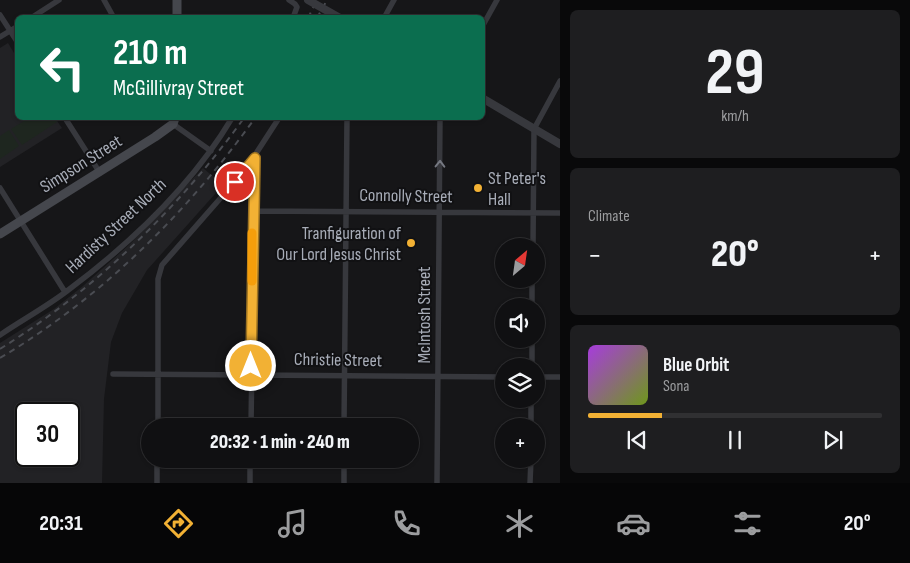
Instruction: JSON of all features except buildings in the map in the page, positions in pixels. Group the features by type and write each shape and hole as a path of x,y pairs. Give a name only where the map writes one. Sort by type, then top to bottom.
{"main road":[{"path":"177,0 177,15"},
{"name":"Simpson Street","path":"0,234 155,137 174,121"}],"street":[{"path":"36,15 59,0"},
{"path":"104,0 112,15"},
{"path":"290,0 296,4 297,8 294,15"},
{"path":"308,0 335,15"},
{"path":"386,15 394,0"},
{"path":"485,22 497,0"},
{"path":"0,15 15,38"},
{"path":"0,37 15,28"},
{"path":"533,238 534,129 560,81"},
{"path":"485,100 560,144"},
{"path":"66,120 100,172"},
{"name":"Hardisty Street North","path":"0,335 65,292 132,237 185,182 211,151 231,120"},
{"path":"158,418 158,280 162,265 255,158 278,120"},
{"path":"344,418 347,120"},
{"name":"McIntosh Street","path":"437,483 440,120"},
{"path":"174,121 211,151"},
{"path":"250,418 255,158"},
{"path":"0,188 65,292"},
{"name":"Connolly Street","path":"253,211 560,212"},
{"name":"Christie Street","path":"113,374 495,377"},
{"path":"545,377 560,377"},
{"path":"157,483 158,468"},
{"path":"250,468 250,483"},
{"path":"344,468 344,483"},
{"path":"530,483 531,468"}],"shaded area":[{"path":"8,43 15,55 15,120 56,120 62,128 0,167 0,48"},
{"path":"26,120 56,120 57,122 22,145 11,129"},
{"path":"9,130 19,146 0,159 0,136"},
{"path":"203,168 223,185 147,270 122,313 111,342 104,399 102,483 0,483 0,343 54,309 130,244"}],"railway":[{"path":"310,15 317,0"},
{"path":"319,15 327,0"},
{"path":"0,349 70,300 133,245 191,184 242,120"},
{"path":"0,358 73,309 140,251 201,187 254,120"}],"slow traffic":[{"path":"252,233 252,281"}],"place":[{"name":"St Peter's Hall","path":"478,188"},
{"name":"Tranfiguration of Our Lord Jesus Christ","path":"411,243"}],"route":[{"path":"235,182 255,158 251,366"}]}
